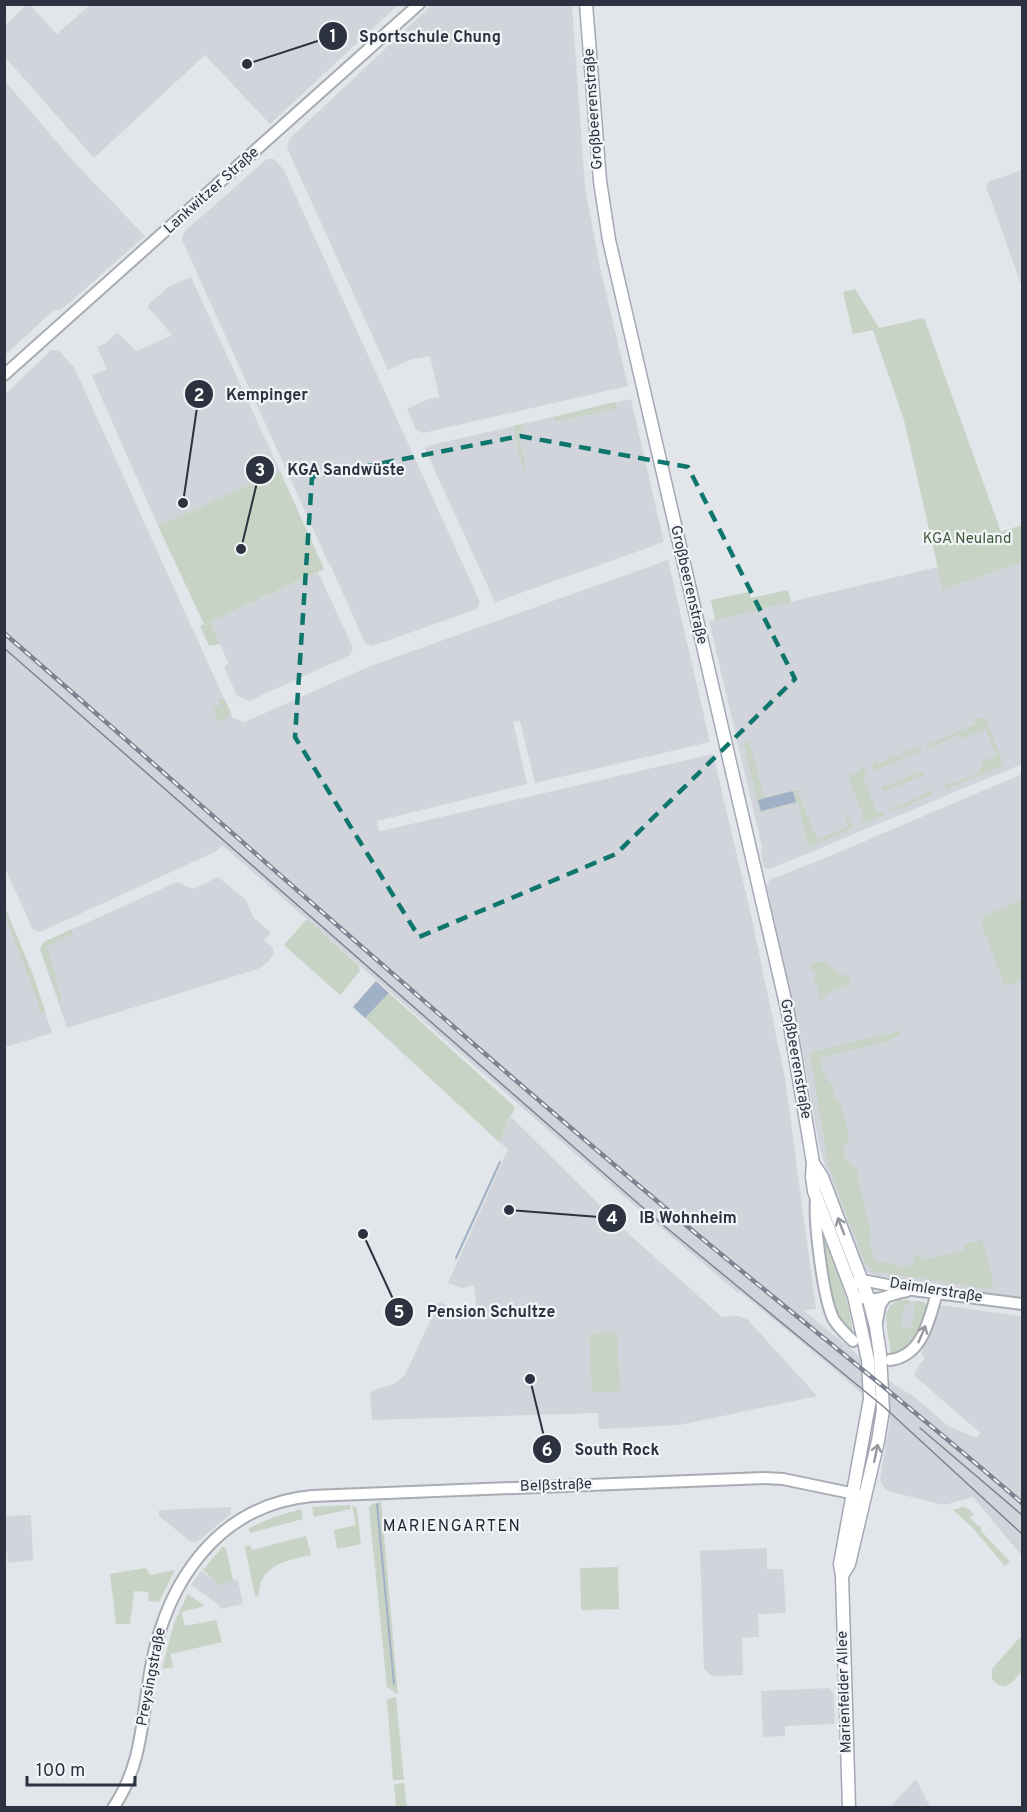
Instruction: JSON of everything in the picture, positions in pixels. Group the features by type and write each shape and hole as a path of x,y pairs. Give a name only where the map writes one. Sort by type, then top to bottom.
{"main road":[{"name":"Großbeerenstraße","path":"586,4 600,182 609,240 788,1013 813,1163 812,1177 816,1198 852,1291 867,1351"},
{"name":"Großbeerenstraße","path":"813,1163 822,1177 862,1280 885,1357"},
{"name":"Marienfelder Allee","path":"849,1808 840,1563 870,1400 867,1351"},
{"name":"Marienfelder Allee","path":"842,1576 849,1564 866,1496 883,1410 885,1357"}],"street":[{"name":"Lankwitzer Straße","path":"4,375 419,4"},
{"path":"816,1198 815,1214 828,1305 835,1322 853,1341"},
{"path":"862,1280 852,1291 869,1300 913,1290"},
{"name":"Daimlerstraße","path":"862,1280 913,1290 1023,1304"},
{"path":"885,1357 903,1356 916,1347 926,1327 937,1293"},
{"path":"876,1327 880,1305 885,1298"},
{"name":"Belßstraße","path":"260,1510 284,1501 312,1496 764,1478 783,1479 852,1493"},
{"path":"852,1493 866,1496"},
{"name":"Preysingstraße","path":"113,1808 129,1780 138,1752 154,1652 175,1592 191,1566 208,1546 236,1523 260,1510"}],"highlighted area":[{"path":"520,436 688,467 795,679 616,854 419,937 295,737 312,477"}],"shaded area":[{"path":"433,4 572,5 585,187 600,267 628,386 423,433 416,430 407,409 439,397 430,356 409,360 388,370 287,148 289,139"},
{"path":"27,5 30,5 57,34 90,5 398,5 270,124 205,55 94,158 5,57 5,25"},
{"path":"5,81 72,160 145,236 61,310 54,310 5,355"},
{"path":"267,159 274,159 284,170 480,602 477,609 372,646 365,643 182,240 184,232"},
{"path":"1022,170 1022,287 986,186 990,181"},
{"path":"191,277 280,471 158,526 92,376 107,369 97,347 105,344 117,333 137,351 172,335 147,306 168,287"},
{"path":"51,350 59,351 74,367 233,718 245,722 368,667 668,560 710,742 535,783 520,721 513,722 527,784 377,821 378,829 381,831 713,754 751,915 785,1078 816,1309 803,1310 948,1426 977,1438 980,1433 914,1375 925,1359 921,1353 939,1305 1022,1316 1022,1556 973,1497 944,1505 885,1489 880,1480 890,1419 827,1363 740,1292 738,1293 626,1198 222,845 217,851 40,932 33,930 5,868 5,395"},
{"path":"631,399 664,542 495,602 425,449 427,446"},
{"path":"1022,562 1022,764 770,869 764,868 761,856 762,847 709,621 938,567 944,590"},
{"path":"318,572 353,648 350,655 249,701 237,696 224,666 229,664 210,622"},
{"path":"1022,774 1022,1298 877,1276 868,1273 862,1266 831,1186 819,1145 800,1036 766,885 771,879"},
{"path":"218,877 245,899 254,918 271,933 264,940 273,947 273,955 268,962 258,969 67,1028 40,949 44,942 177,882 193,889"},
{"path":"4,905 33,975 52,1033 5,1047"},
{"path":"511,1117 631,1236 722,1317 738,1316 747,1319 817,1396 680,1425 599,1429 598,1413 372,1420 370,1393 394,1384 405,1375 439,1302 455,1309 476,1306 474,1285 462,1288 448,1283 508,1149 499,1142"},
{"path":"900,1300 924,1302 928,1309 891,1355 886,1315 890,1305"},
{"path":"231,1507 231,1514 197,1542 191,1542 159,1516 159,1510"},
{"path":"31,1515 33,1560 8,1563 5,1516"},
{"path":"767,1548 767,1569 783,1569 786,1613 758,1614 759,1637 742,1638 743,1675 712,1676 704,1669 700,1551"},
{"path":"201,1571 218,1583 233,1579 238,1581 243,1604 220,1609 219,1605 191,1585"},
{"path":"829,1688 834,1694 835,1724 785,1726 785,1736 763,1737 761,1691"},
{"path":"916,1779 930,1807 890,1807"}],"green space":[{"name":"KGA Neuland","path":"855,289 879,328 924,318 1001,532 1022,525 1022,562 943,590 904,420 873,330 853,334 843,292"},
{"path":"615,402 616,408 561,421 555,421 553,417"},
{"path":"522,424 524,431 518,432 525,463 524,473 513,426"},
{"path":"280,471 324,569 210,622 220,644 209,646 200,626 204,624 158,526"},
{"path":"788,590 791,602 715,620 711,600 749,592 751,598"},
{"path":"218,698 225,700 231,713 223,722 222,719 219,721 213,709 220,705"},
{"path":"981,717 986,720 1004,765 947,789 945,784 960,781 980,772 979,769 983,767 981,762 996,756 986,729 962,739 960,735 927,749 926,745 976,724 974,719"},
{"path":"749,742 764,797 802,789 798,793 817,840 848,826 844,816 846,814 853,828 808,847 798,803 760,812 744,743"},
{"path":"919,747 921,751 873,771 872,767 875,765 873,761 875,760 878,764 889,759 890,754 892,758 904,754 902,749 904,748 907,752"},
{"path":"861,766 867,774 862,776 878,814 882,812 884,815 862,824 860,819 864,817 848,776 860,771 858,767"},
{"path":"922,771 924,775 883,792 881,788"},
{"path":"927,788 932,795 891,812 890,803 893,808 928,793"},
{"path":"1022,900 1022,981 1005,985 982,926 984,916"},
{"path":"4,905 33,975 46,1014 40,1012 5,916"},
{"path":"307,919 359,966 360,971 340,995 284,945"},
{"path":"72,929 72,934 46,947 62,998 60,1000 40,949 44,942"},
{"path":"825,961 838,973 849,977 852,983 826,994 827,997 820,1000 814,976 816,975 815,970 812,971 811,963"},
{"path":"389,993 515,1107 499,1142 365,1018"},
{"path":"899,1031 900,1035 891,1038 890,1041 822,1057 820,1060 824,1074 833,1084 834,1095 844,1114 849,1139 843,1149 846,1161 856,1168 871,1233 869,1247 876,1262 889,1262 899,1268 912,1264 916,1255 921,1254 923,1260 965,1250 964,1244 982,1240 993,1283 991,1289 877,1272 869,1267 863,1258 833,1178 828,1163 810,1053"},
{"path":"822,1235 842,1283 853,1334 835,1314"},
{"path":"900,1300 910,1300 909,1305 904,1305 901,1327 912,1328 915,1301 924,1302 928,1309 912,1343 900,1352 891,1355 887,1316 893,1304"},
{"path":"617,1332 620,1391 592,1392 589,1334"},
{"path":"381,1501 398,1694 387,1687 369,1508"},
{"path":"350,1505 351,1509 314,1517 312,1507"},
{"path":"352,1505 357,1509 361,1544 337,1549 334,1530 356,1525"},
{"path":"963,1507 969,1509 974,1515 969,1517 981,1526 981,1531 1010,1562 1005,1566 972,1527 953,1510"},
{"path":"301,1509 303,1519 250,1533 249,1528"},
{"path":"306,1536 311,1555 284,1562 269,1570 260,1585 259,1595 255,1596 245,1547 250,1545 252,1550"},
{"path":"223,1546 226,1549 233,1581 220,1585 203,1570"},
{"path":"618,1567 619,1609 581,1610 580,1568"},
{"path":"146,1568 150,1575 175,1570 159,1602 148,1601 149,1592 134,1591 130,1624 116,1624 110,1574"},
{"path":"188,1594 205,1606 181,1612 185,1626 216,1620 222,1642 170,1654 173,1667 162,1669 174,1623"},
{"path":"1022,1635 1022,1671 1011,1683 1000,1686 992,1678 992,1669"},
{"path":"396,1697 404,1780 393,1780 387,1699"},
{"path":"404,1783 407,1807 396,1807 394,1784"}],"water":[{"path":"793,791 796,802 761,811 758,800"},
{"path":"376,981 389,993 365,1018 353,1007"}],"waterway":[{"path":"456,1258 500,1162"},
{"path":"377,1504 394,1684"}],"tram line":[{"path":"4,648 657,1220 884,1407 1022,1534"},
{"path":"920,1428 1022,1515"}],"railway":[{"path":"4,633 563,1121 1022,1503"}],"place":[{"name":"Sportschule Chung","path":"247,64"},
{"name":"Kempinger","path":"183,503"},
{"name":"KGA Sandwüste","path":"241,549"},
{"name":"IB Wohnheim","path":"509,1210"},
{"name":"Pension Schultze","path":"363,1234"},
{"name":"South Rock","path":"530,1379"}],"district":[{"name":"MARIENGARTEN","path":"452,1527"}]}
